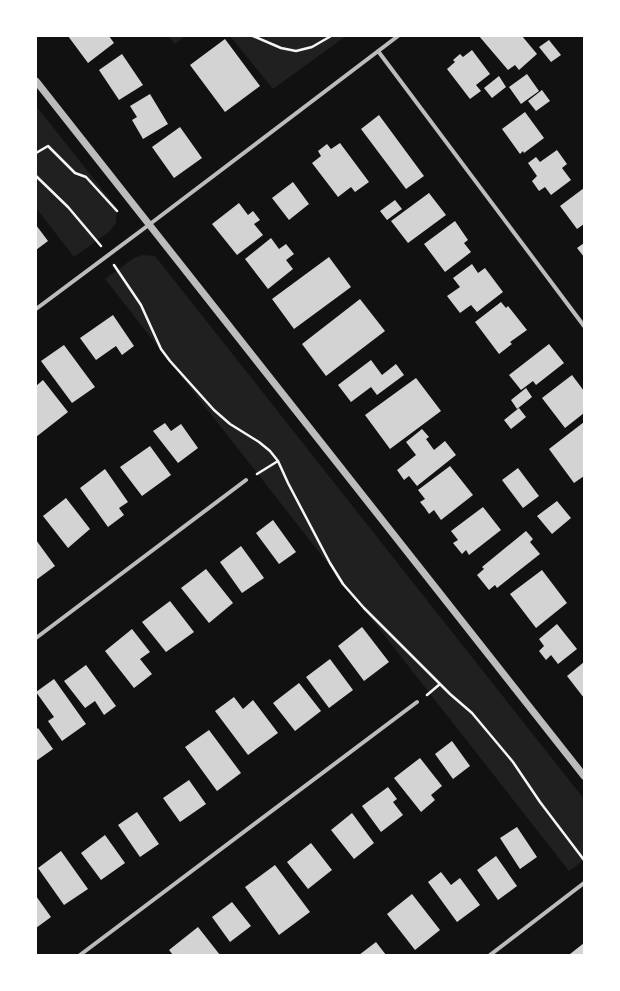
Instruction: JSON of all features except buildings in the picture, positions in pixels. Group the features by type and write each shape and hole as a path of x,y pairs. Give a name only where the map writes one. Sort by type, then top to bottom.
{"street":[{"path":"36,309 398,36"},
{"path":"378,51 584,326"},
{"path":"36,81 584,776"},
{"path":"36,638 246,480"},
{"path":"80,955 417,702"},
{"path":"490,955 584,883"}],"path":[{"path":"253,36 281,48 296,51 312,47 331,36"},
{"path":"36,154 48,146 75,173 86,177 117,211"},
{"path":"36,176 68,208 108,255 141,305 162,348 170,360 214,410 230,424 259,442 270,451 278,461 330,563 343,584 364,608 440,684 472,713 513,762 540,802 584,860"},
{"path":"246,480 278,461"},
{"path":"417,702 440,684"}],"shaded area":[{"path":"168,36 185,36 175,44"},
{"path":"230,36 346,36 273,89"},
{"path":"36,106 117,208 116,223 109,232 74,257 36,208"},
{"path":"143,255 155,256 584,799 584,860 569,871 105,279 134,258"}]}
